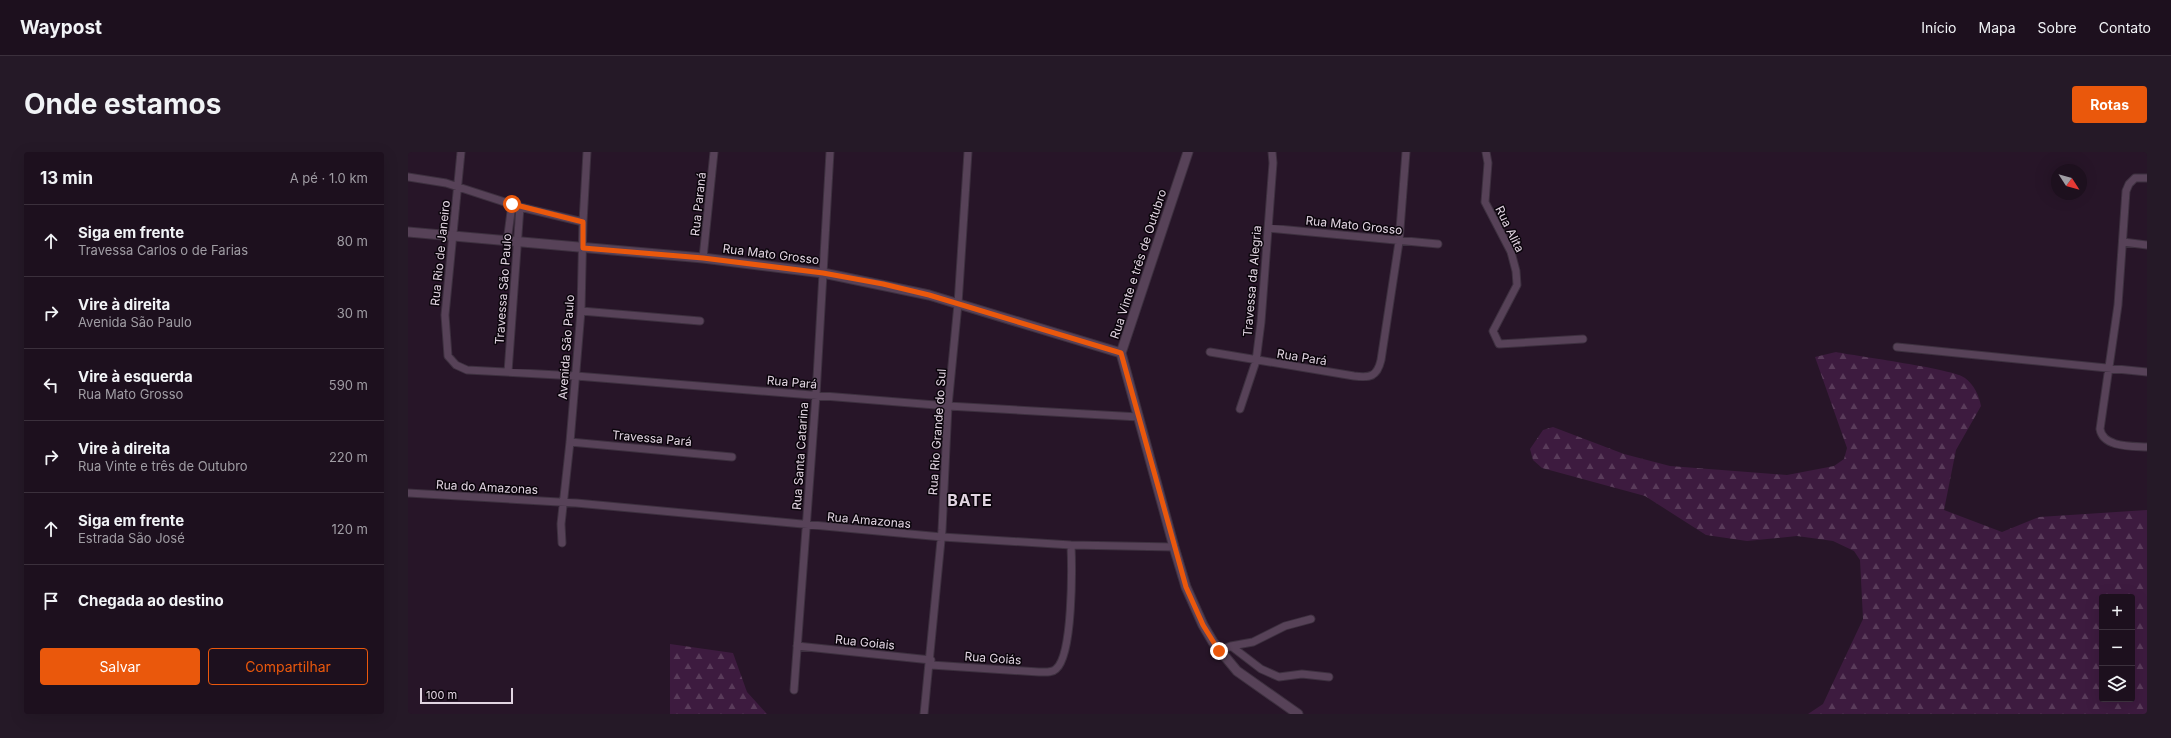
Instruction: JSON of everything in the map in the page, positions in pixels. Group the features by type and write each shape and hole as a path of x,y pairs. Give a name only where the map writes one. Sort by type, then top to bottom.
{"street":[{"name":"Rua Rio de Janeiro","path":"448,356 445,315 452,235 459,188 462,152"},
{"name":"Avenida São Paulo","path":"562,543 561,524 570,442 581,311 583,222 587,152"},
{"name":"Rua Paraná","path":"703,258 714,152"},
{"name":"Rua Santa Catarina","path":"794,690 816,395 830,152"},
{"name":"Rua Rio Grande do Sul","path":"924,714 931,663 942,537 948,406 958,304 968,152"},
{"name":"Rua Vinte e três de Outubro","path":"1188,152 1121,353 1186,587 1203,625 1219,651 1237,671 1298,714"},
{"name":"Travessa da Alegria","path":"1240,409 1256,361 1261,322 1272,152"},
{"path":"1400,242 1406,152"},
{"name":"Rua Alita","path":"1486,152 1488,170 1485,202 1511,252 1516,271 1516,285 1493,331 1497,342 1499,344 1517,344 1583,339"},
{"path":"408,177 446,183 520,207 583,222"},
{"path":"2147,178 2141,177 2132,180 2126,191 2118,305 2100,433 2107,440 2115,444 2147,447"},
{"path":"512,204 512,242"},
{"name":"Travessa São Paulo","path":"508,372 512,242 520,207"},
{"name":"Rua Mato Grosso","path":"1268,228 1400,242 1438,244"},
{"name":"Rua Mato Grosso","path":"408,232 703,258 823,273 907,289 1121,353"},
{"name":"Rua Pará","path":"1210,352 1256,361 1370,378 1378,369 1381,360 1400,242"},
{"path":"2123,242 2147,245"},
{"path":"581,311 700,321"},
{"path":"1897,347 2147,372"},
{"name":"Rua Pará","path":"448,356 456,365 467,370 576,376 948,406 1139,417"},
{"name":"Travessa Pará","path":"570,442 732,457"},
{"name":"Rua do Amazonas","path":"408,493 564,502"},
{"name":"Rua Amazonas","path":"564,502 806,526 942,537 1071,545 1174,547"},
{"name":"Rua Goiás","path":"931,663 1039,672 1053,671 1063,660 1069,626 1071,545"},
{"path":"1219,651 1231,646 1253,642 1285,626 1311,619"},
{"name":"Rua Goiais","path":"797,646 931,663"},
{"path":"1231,646 1261,669 1278,678 1302,674 1329,677"}],"green space":[{"path":"1836,352 1904,363 1957,374 1965,378 1971,384 1979,398 1981,406 1956,450 1944,510 2002,532 2039,517 2147,510 2147,714 1808,714 1823,704 1863,619 1860,560 1854,551 1833,541 1797,536 1747,541 1706,535 1645,496 1542,468 1533,460 1530,449 1543,430 1553,427 1624,454 1670,466 1787,475 1834,466 1844,459 1847,448 1815,357"},
{"path":"670,644 733,653 747,692 767,714 670,714"}],"district":[{"name":"BATE","path":"970,500"}],"route":[{"path":"512,204 544,214 583,222 583,248 703,258 823,273 883,284 929,295 1121,353 1186,587 1203,625 1219,651"}]}
